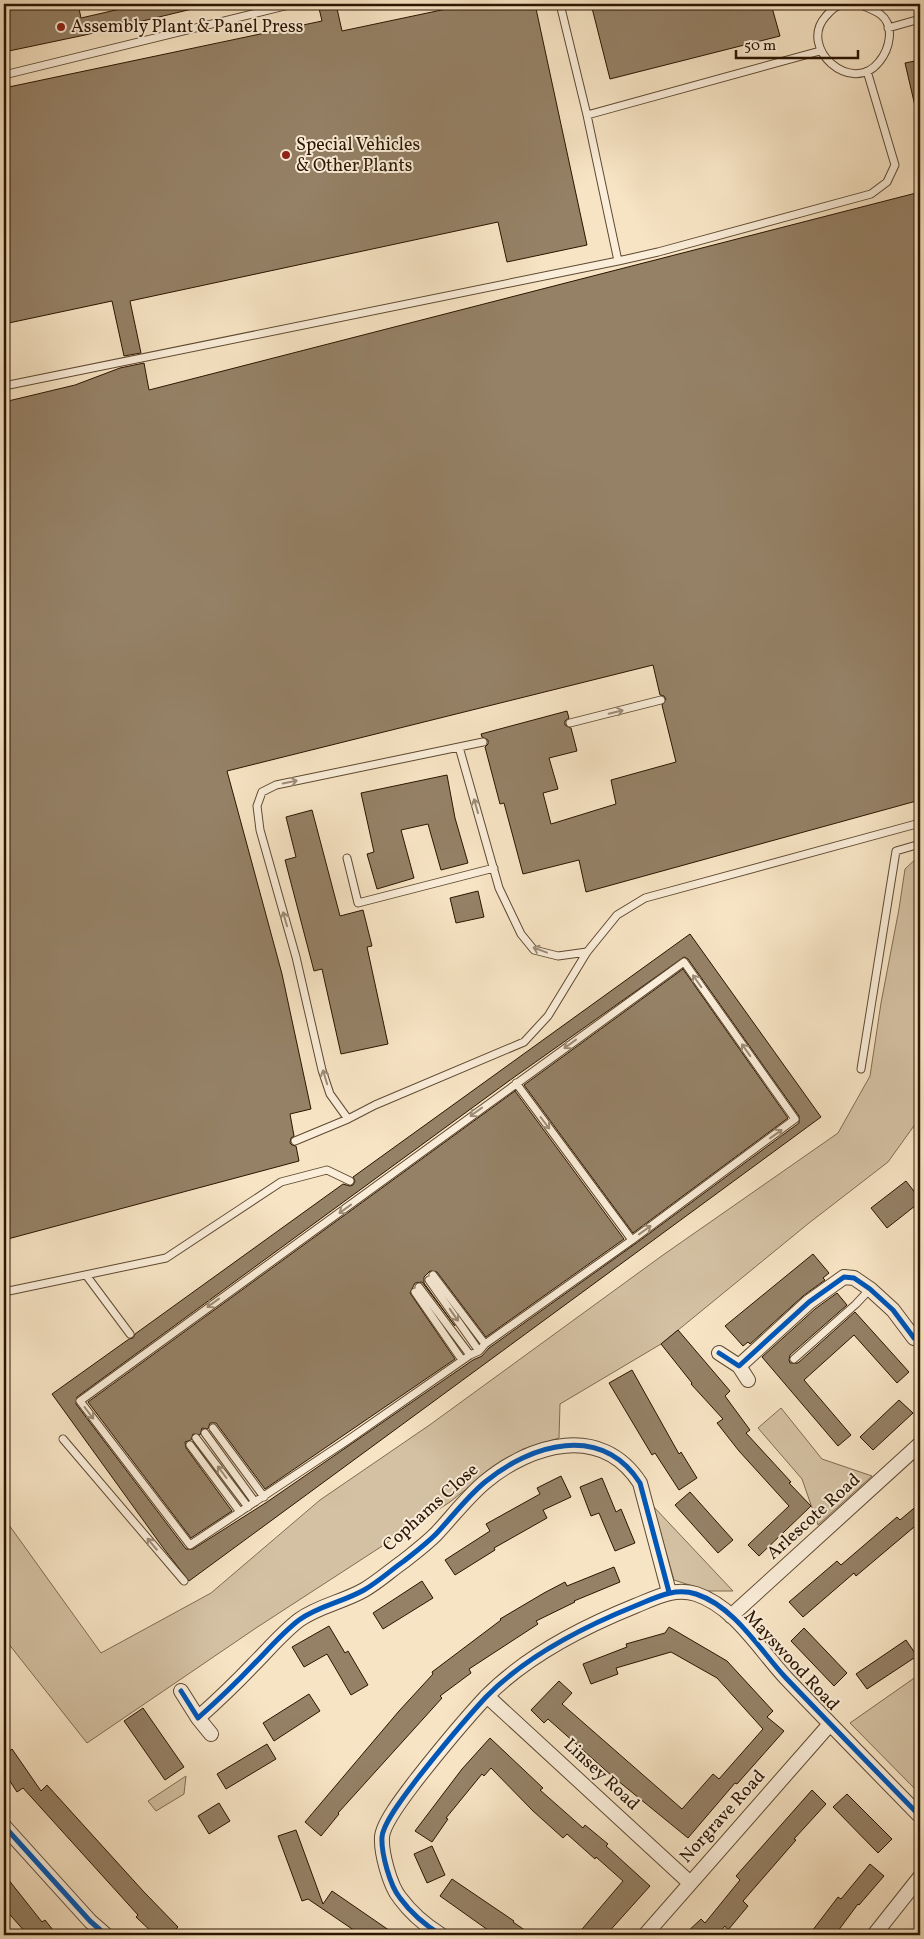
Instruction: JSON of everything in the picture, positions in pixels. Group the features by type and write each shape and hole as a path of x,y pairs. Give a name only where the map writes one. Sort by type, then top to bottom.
{"street":[{"path":"739,1366 808,1302 844,1278 854,1278 870,1290 892,1310 914,1338 920,1339"},
{"path":"719,1352 739,1366 748,1380"},
{"name":"Arlescote Road","path":"731,1616 920,1444"},
{"name":"Cophams Close","path":"198,1718 229,1691 281,1636 299,1620 318,1609 364,1590 434,1536 484,1483 503,1469 526,1456 552,1446 590,1446 604,1451 632,1471 640,1483 669,1592"},
{"name":"Mayswood Road","path":"441,1935 424,1924 398,1897 386,1864 382,1835 398,1804 487,1696 519,1669 579,1632 615,1614 669,1592 684,1591 696,1594 716,1603 731,1616 783,1675 920,1816"},
{"path":"181,1691 198,1718 211,1734"},
{"name":"Linsey Road","path":"487,1696 689,1882"},
{"name":"Norgrave Road","path":"645,1935 689,1882 830,1724"},
{"path":"4,1826 84,1914 106,1935"},
{"path":"874,1935 920,1877"}],"lane":[{"path":"4,75 293,4"},
{"path":"560,4 587,115 618,261"},
{"path":"844,4 832,9 822,20 818,30 820,51 831,65 842,72 856,74 867,71 877,65 887,50 889,40 888,28 881,15 859,4"},
{"path":"888,28 920,19"},
{"path":"587,115 820,51"},
{"path":"4,386 618,261 658,252 871,194 887,182 895,165 867,71"},
{"path":"570,723 661,700"},
{"path":"348,1119 330,1094 322,1070 296,957 260,830 257,806 262,792 276,786 484,742"},
{"path":"459,747 499,888 521,934 534,950 558,956 587,952"},
{"path":"295,1141 524,1042 548,1016 587,952 617,915 645,898 920,823"},
{"path":"861,1069 896,851 920,844"},
{"path":"347,858 358,903 494,868"},
{"path":"684,962 795,1119 632,1240 479,1350 470,1354 342,1445 190,1546 80,1401 684,962"},
{"path":"516,1084 632,1240"},
{"path":"4,1292 166,1258 281,1182 327,1170 350,1181"},
{"path":"86,1275 130,1334"},
{"path":"479,1350 431,1277 485,1344"},
{"path":"462,1360 417,1290 470,1354"},
{"path":"794,1359 870,1290"},
{"path":"212,1428 264,1496"},
{"path":"205,1433 255,1502"},
{"path":"196,1438 248,1507"},
{"path":"63,1439 184,1582"},
{"path":"190,1445 240,1512"}],"shaded area":[{"path":"920,855 920,1096 916,1123 888,1162 809,1223 661,1344 560,1404 559,1438 523,1449 499,1463 450,1502 256,1628 87,1743 4,1638 4,1518 101,1653 211,1593 320,1500 431,1424 663,1255 838,1133 870,1076 905,869"},
{"path":"781,1408 822,1459 872,1476 818,1525 802,1479 758,1428"},
{"path":"653,1506 733,1591 708,1591 674,1580"},
{"path":"920,1674 920,1794 850,1723"},
{"path":"186,1776 184,1794 156,1811 148,1801"}],"building":[{"name":"Assembly Plant & Panel Press","path":"4,4 78,4 81,18 142,4 192,4 192,9 4,52"},
{"name":"Special Vehicles & Other Plants","path":"318,4 336,4 342,31 470,4 535,4 587,245 507,262 498,222 130,301 141,353 124,356 112,301 4,324 4,88 322,21"},
{"path":"591,4 771,4 780,36 610,79"},
{"path":"920,60 920,105 915,106 905,63"},
{"path":"920,192 920,800 586,892 579,860 523,874 504,803 500,804 485,747 488,744 488,740 482,737 481,734 567,711 569,718 565,721 565,725 571,728 577,751 549,758 558,789 543,793 551,824 616,804 611,780 676,762 662,705 666,699 660,695 653,665 227,771 282,974 311,1109 290,1114 294,1136 291,1138 290,1143 296,1146 299,1161 4,1240 4,402 75,385 120,368 144,363 149,390"},
{"path":"447,775 455,818 468,863 441,870 428,824 401,830 414,878 377,889 367,854 374,852 361,793"},
{"path":"312,810 340,916 363,910 372,946 367,947 388,1044 341,1054 322,969 314,971 285,860 296,857 286,817"},
{"path":"478,891 484,917 456,923 450,898"},
{"path":"690,934 821,1117 189,1581 52,1394 133,1338 135,1334 343,1184 353,1185 355,1181 353,1177","holes":["684,957 688,959 799,1116 799,1123 635,1244 489,1348 482,1356 473,1360 267,1502 193,1549 186,1549 76,1404 77,1397 513,1078"]},
{"path":"683,969 788,1118 633,1233 524,1085"},
{"path":"515,1091 624,1239 486,1337 437,1272 430,1271 424,1277 424,1283 455,1326 422,1282 415,1283 410,1293 455,1359 265,1489 216,1423 210,1423 208,1429 202,1428 200,1435 193,1434 191,1440 185,1442 186,1448 232,1511 191,1538 88,1402"},
{"path":"906,1181 920,1199 920,1202 887,1228 871,1208"},
{"path":"813,1254 829,1273 823,1278 825,1280 803,1296 750,1344 748,1342 743,1346 725,1326"},
{"path":"837,1293 847,1305 790,1355 790,1363 798,1363 855,1312 909,1372 897,1383 854,1335 804,1380 851,1435 838,1446 762,1357 815,1309"},
{"path":"678,1330 730,1391 725,1396 750,1430 746,1433 811,1506 759,1556 748,1545 789,1506 739,1451 717,1423 723,1419 691,1384 661,1344"},
{"path":"632,1370 679,1454 681,1452 697,1478 679,1490 655,1453 652,1455 609,1383"},
{"path":"899,1400 913,1413 873,1450 860,1437"},
{"path":"561,1476 571,1497 543,1510 547,1518 494,1548 495,1550 455,1575 445,1560 490,1531 486,1524 540,1494 537,1488"},
{"path":"602,1478 616,1512 621,1509 635,1543 615,1551 599,1513 591,1516 580,1487"},
{"path":"690,1492 733,1540 718,1553 675,1505"},
{"path":"920,1503 920,1522 856,1576 854,1573 803,1617 789,1602 837,1561 841,1565 897,1517 900,1520"},
{"path":"614,1567 620,1582 574,1601 536,1621 538,1624 469,1669 471,1673 440,1696 442,1698 338,1813 321,1836 305,1822 399,1711 433,1674 432,1672 500,1619 544,1593 565,1582 567,1586"},
{"path":"422,1581 433,1598 383,1629 373,1613"},
{"path":"329,1626 345,1653 348,1651 368,1685 351,1695 327,1654 304,1667 292,1647"},
{"path":"669,1627 727,1661 773,1711 767,1717 784,1731 737,1784 735,1783 688,1838 612,1776 548,1719 544,1723 531,1710 559,1681 572,1693 562,1704 682,1809 713,1774 719,1779 763,1729 717,1678 671,1652 616,1668 618,1674 591,1684 583,1664 627,1647 626,1644 665,1633"},
{"path":"804,1628 847,1673 834,1686 791,1641"},
{"path":"906,1640 917,1656 867,1689 856,1674"},
{"path":"309,1694 320,1711 274,1741 263,1723"},
{"path":"143,1708 184,1767 165,1780 124,1721"},
{"path":"490,1738 543,1788 540,1790 583,1828 585,1825 608,1844 606,1846 650,1886 606,1935 577,1935 623,1881 567,1834 563,1838 533,1811 491,1768 484,1776 482,1774 446,1818 448,1819 432,1842 415,1831 462,1769"},
{"path":"267,1744 276,1759 226,1789 217,1774"},
{"path":"12,1749 41,1791 47,1785 178,1927 170,1935 155,1935 136,1917 138,1915 23,1788 17,1792 4,1772 4,1755"},
{"path":"812,1790 826,1804 794,1839 796,1840 743,1901 748,1906 728,1930 725,1926 717,1935 684,1935 701,1919 705,1923 740,1880 736,1876"},
{"path":"847,1794 892,1839 878,1853 833,1807"},
{"path":"219,1803 230,1821 209,1834 198,1816"},
{"path":"296,1830 323,1904 332,1891 396,1935 361,1935 308,1899 302,1901 278,1836"},
{"path":"432,1846 445,1875 427,1883 414,1854"},
{"path":"870,1864 884,1876 858,1904 835,1935 809,1935 838,1897 841,1899"},
{"path":"4,1874 42,1922 45,1920 57,1935 26,1935 4,1908"},
{"path":"452,1879 532,1935 495,1935 440,1896"}],"cycle path":[{"path":"719,1353 739,1366 809,1302 844,1277 854,1278 870,1289 893,1310 914,1338 920,1339"},
{"path":"181,1691 198,1718 299,1620 314,1611 364,1590 432,1538 485,1482 523,1458 544,1450 565,1446 586,1446 606,1452 624,1464 640,1483 669,1592"},
{"path":"441,1935 409,1909 396,1893 390,1878 383,1852 382,1837 383,1831 396,1807 468,1717 486,1697 519,1668 556,1644 595,1623 665,1594 680,1592 696,1594 710,1600 723,1609 746,1630 786,1678 920,1816"},
{"path":"4,1826 90,1921 106,1935"}],"place":[{"name":"Assembly Plant & Panel Press","path":"61,27"},
{"name":"Special Vehicles & Other Plants","path":"286,155"}]}
